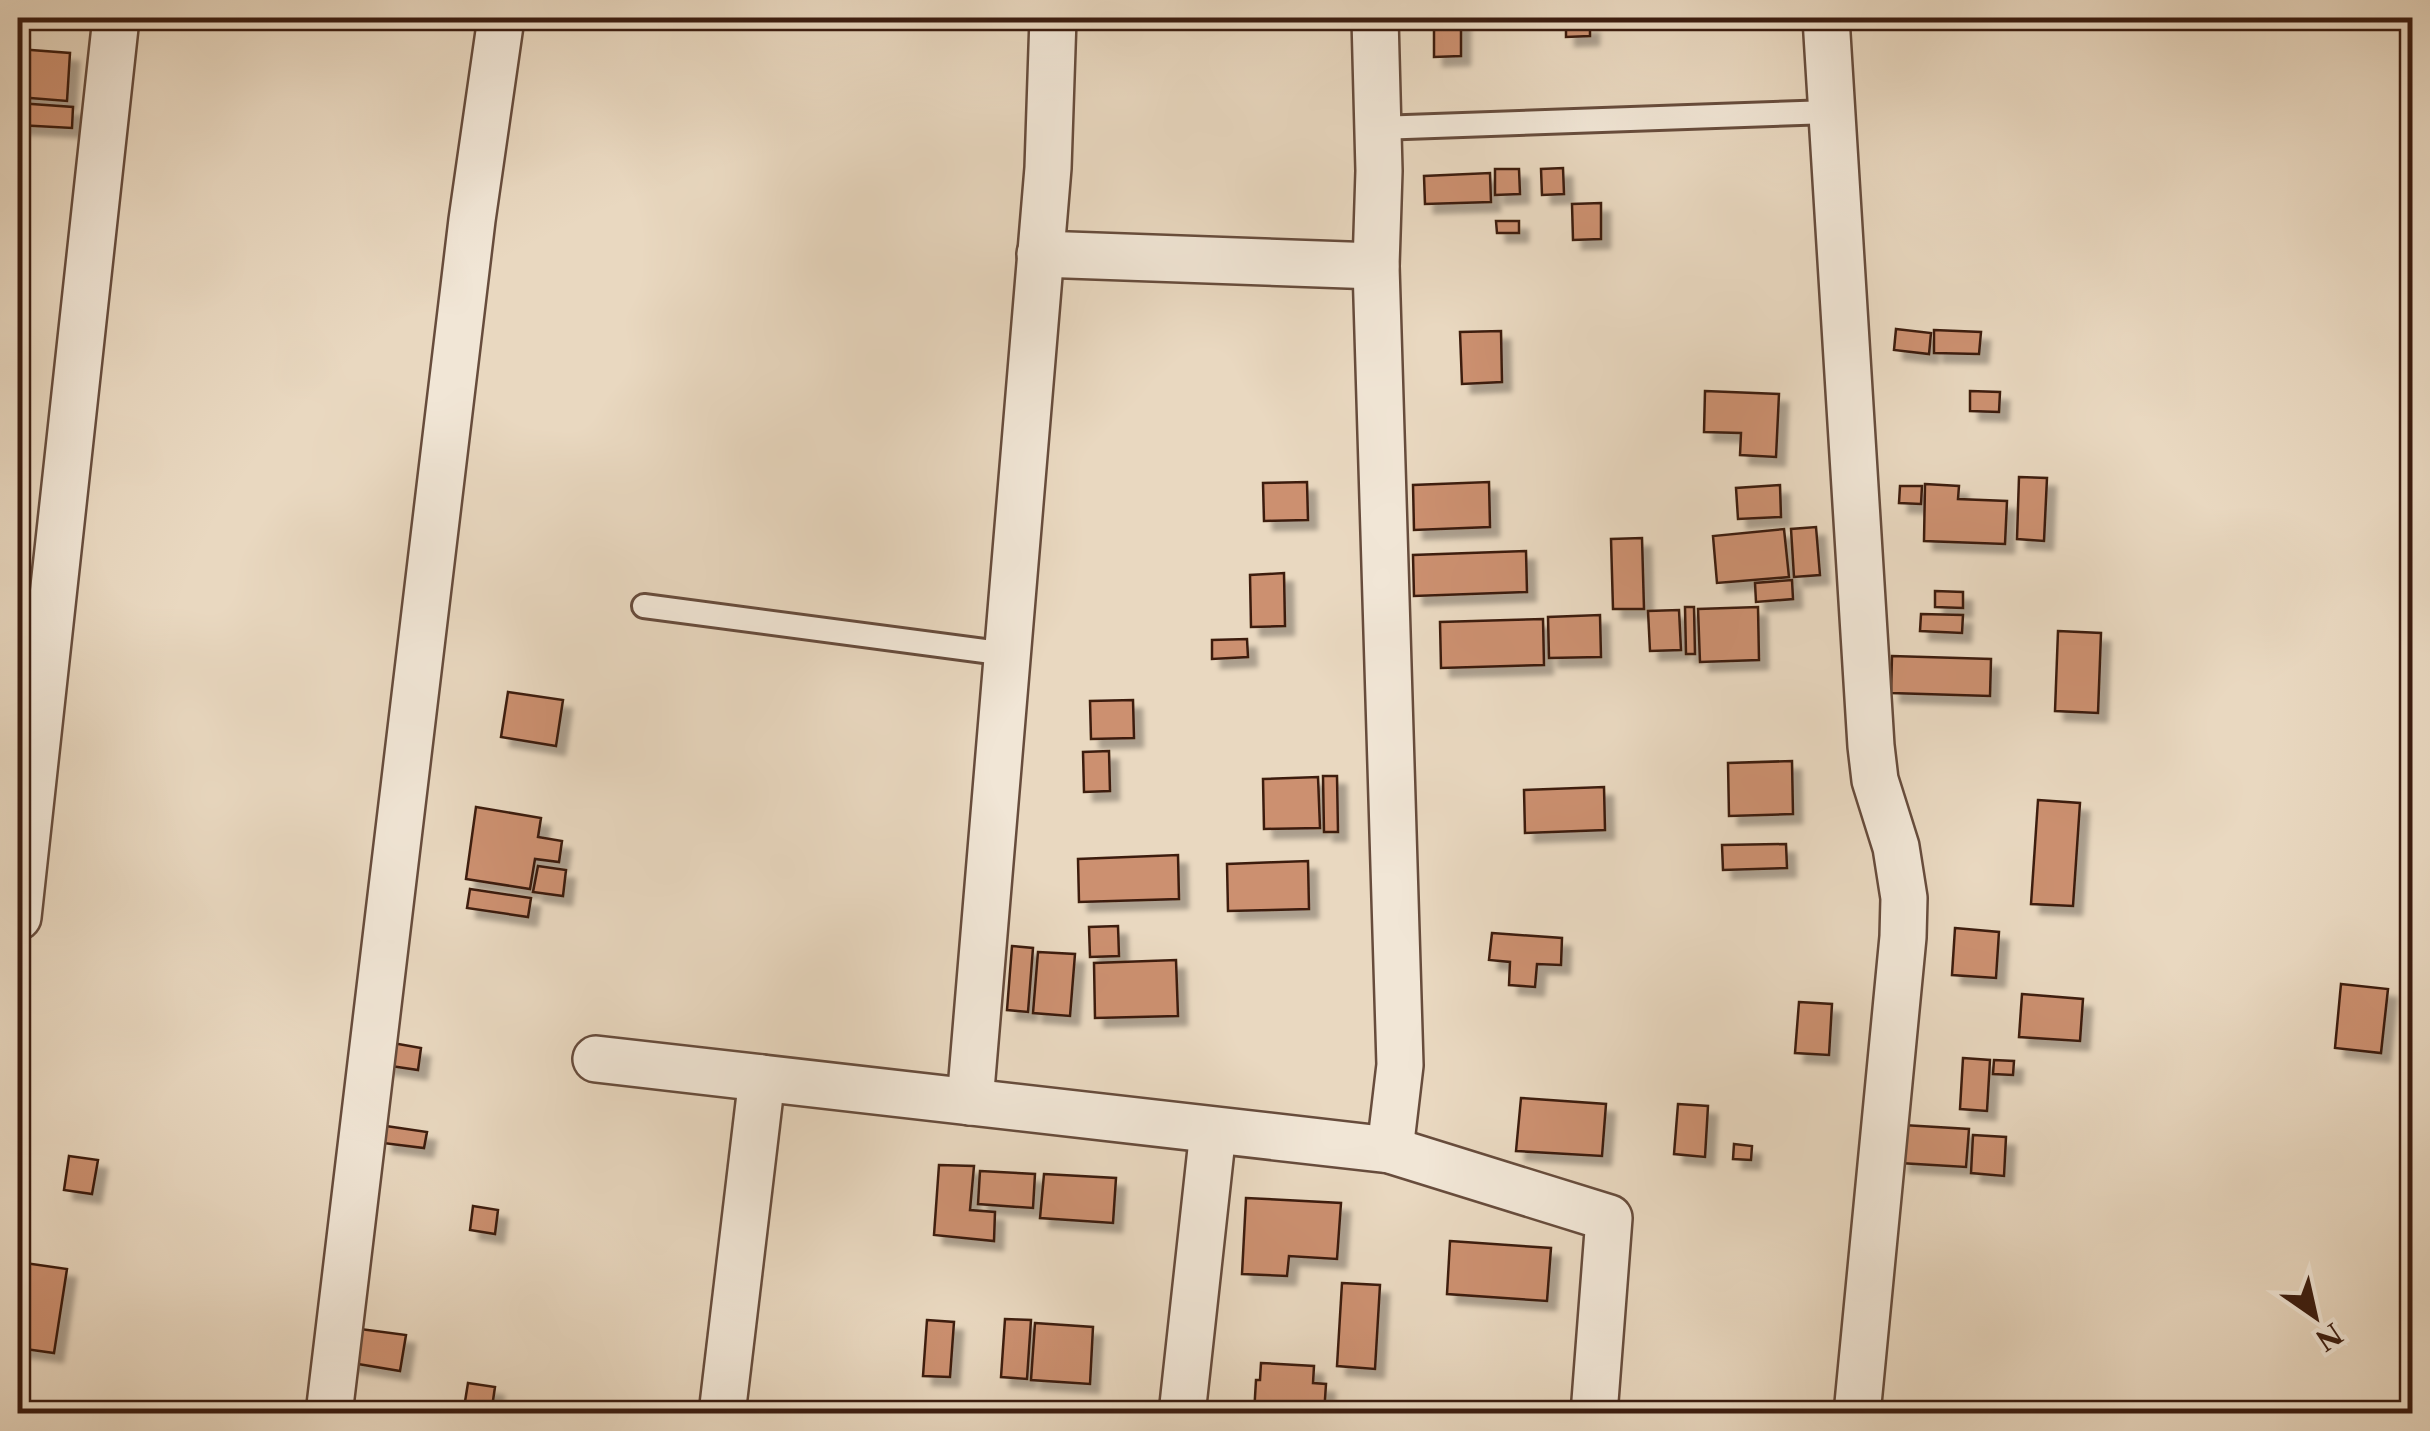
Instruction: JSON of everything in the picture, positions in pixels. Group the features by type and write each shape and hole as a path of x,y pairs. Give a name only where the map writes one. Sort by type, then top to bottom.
{"street":[{"path":"18,918 116,18"},
{"path":"329,1414 470,240 501,18"},
{"path":"970,1102 1048,168 1052,18"},
{"path":"1374,18 1378,128 1376,266 1400,1065 1390,1150"},
{"path":"1826,18 1875,780 1896,848 1904,898 1856,1414"},
{"path":"1040,254 1376,266"},
{"path":"596,1059 1390,1150 1609,1218 1594,1414"},
{"path":"722,1414 762,1078"},
{"path":"1182,1414 1213,1131"}],"lane":[{"path":"1378,128 1830,112"},
{"path":"644,606 1007,654"}],"building":[{"path":"1434,18 1461,18 1461,56 1434,57"},
{"path":"1590,24 1590,36 1566,37 1566,26"},
{"path":"18,49 70,53 67,101 18,97"},
{"path":"18,103 73,107 72,128 18,125"},
{"path":"1563,168 1564,194 1542,195 1541,169"},
{"path":"1495,169 1519,169 1520,194 1495,195"},
{"path":"1490,173 1491,202 1425,204 1424,176"},
{"path":"1601,203 1601,239 1573,240 1572,204"},
{"path":"1496,221 1519,221 1519,233 1497,233"},
{"path":"1896,329 1931,333 1929,354 1894,350"},
{"path":"1934,330 1981,332 1979,354 1934,353"},
{"path":"1501,331 1502,382 1462,384 1460,332"},
{"path":"1705,391 1779,394 1776,457 1740,455 1741,433 1704,432"},
{"path":"1970,391 2000,392 1999,412 1970,411"},
{"path":"2019,477 2047,478 2044,541 2017,539"},
{"path":"1307,482 1308,520 1264,521 1263,483"},
{"path":"1489,482 1490,527 1414,530 1413,485"},
{"path":"1925,484 1959,486 1958,499 2007,501 2005,544 1924,541"},
{"path":"1780,485 1781,517 1738,519 1736,488"},
{"path":"1900,486 1922,486 1921,504 1899,503"},
{"path":"1816,527 1820,575 1794,577 1791,529"},
{"path":"1784,529 1789,577 1717,583 1713,536"},
{"path":"1642,538 1644,609 1613,609 1611,539"},
{"path":"1526,551 1527,592 1414,596 1413,555"},
{"path":"1284,573 1285,626 1251,627 1250,575"},
{"path":"1792,580 1793,599 1756,602 1755,583"},
{"path":"1935,591 1963,592 1963,608 1935,607"},
{"path":"1685,607 1694,607 1695,654 1686,654"},
{"path":"1758,607 1759,660 1700,662 1698,609"},
{"path":"1679,610 1681,650 1650,651 1648,611"},
{"path":"1921,614 1963,615 1962,633 1920,631"},
{"path":"1600,615 1601,657 1549,658 1548,617"},
{"path":"1543,619 1544,665 1441,668 1440,622"},
{"path":"2058,631 2101,633 2098,713 2055,711"},
{"path":"1247,639 1248,657 1212,659 1212,640"},
{"path":"1892,656 1991,659 1990,696 1891,693"},
{"path":"508,692 563,700 556,746 501,737"},
{"path":"1133,700 1134,738 1091,739 1090,701"},
{"path":"1109,751 1110,791 1084,792 1083,752"},
{"path":"1792,761 1793,814 1729,816 1728,763"},
{"path":"1323,776 1337,776 1338,832 1324,832"},
{"path":"1318,777 1320,828 1264,829 1263,779"},
{"path":"1604,787 1605,830 1525,833 1524,790"},
{"path":"2038,800 2080,803 2073,906 2031,904"},
{"path":"476,807 541,818 538,837 562,841 559,862 535,859 530,889 466,879"},
{"path":"1786,844 1787,868 1723,870 1722,845"},
{"path":"1178,855 1179,899 1079,902 1078,859"},
{"path":"1308,861 1309,909 1228,911 1227,864"},
{"path":"538,866 566,870 563,896 533,892"},
{"path":"470,889 531,898 528,917 467,908"},
{"path":"1118,926 1119,956 1090,957 1089,927"},
{"path":"1955,928 1999,932 1996,978 1952,975"},
{"path":"1492,933 1562,938 1561,965 1537,964 1535,987 1509,985 1510,962 1489,960"},
{"path":"1012,946 1033,948 1028,1012 1007,1010"},
{"path":"1038,952 1075,954 1070,1016 1033,1013"},
{"path":"1176,960 1178,1016 1095,1018 1094,963"},
{"path":"2341,984 2388,989 2381,1053 2335,1048"},
{"path":"2022,994 2083,999 2080,1041 2019,1037"},
{"path":"1799,1002 1832,1004 1829,1055 1795,1053"},
{"path":"387,1042 421,1048 418,1070 384,1065"},
{"path":"1963,1058 1990,1060 1987,1111 1960,1109"},
{"path":"1994,1060 2014,1061 2013,1075 1993,1074"},
{"path":"1521,1098 1606,1104 1602,1156 1516,1151"},
{"path":"1678,1104 1708,1106 1705,1157 1674,1154"},
{"path":"1903,1125 1969,1129 1966,1167 1900,1163"},
{"path":"386,1126 427,1132 424,1148 383,1143"},
{"path":"1973,1135 2006,1137 2004,1176 1971,1173"},
{"path":"1734,1144 1752,1146 1751,1160 1733,1159"},
{"path":"69,1156 98,1160 92,1194 64,1190"},
{"path":"939,1165 974,1166 970,1210 995,1212 994,1241 934,1235"},
{"path":"980,1171 1035,1174 1033,1208 978,1204"},
{"path":"1044,1174 1116,1178 1113,1223 1040,1218"},
{"path":"1246,1198 1341,1203 1337,1259 1289,1256 1287,1276 1242,1274"},
{"path":"473,1206 498,1210 495,1234 470,1230"},
{"path":"1450,1241 1551,1248 1547,1301 1447,1294"},
{"path":"18,1262 67,1269 54,1353 18,1348"},
{"path":"1342,1283 1380,1285 1375,1369 1337,1366"},
{"path":"1005,1319 1031,1320 1027,1379 1001,1377"},
{"path":"927,1320 954,1322 950,1377 923,1376"},
{"path":"1035,1323 1093,1327 1090,1384 1031,1380"},
{"path":"345,1327 406,1335 400,1371 340,1361"},
{"path":"1261,1363 1314,1366 1313,1383 1326,1384 1324,1414 1254,1414"},
{"path":"468,1383 495,1387 491,1414 463,1414"}]}
